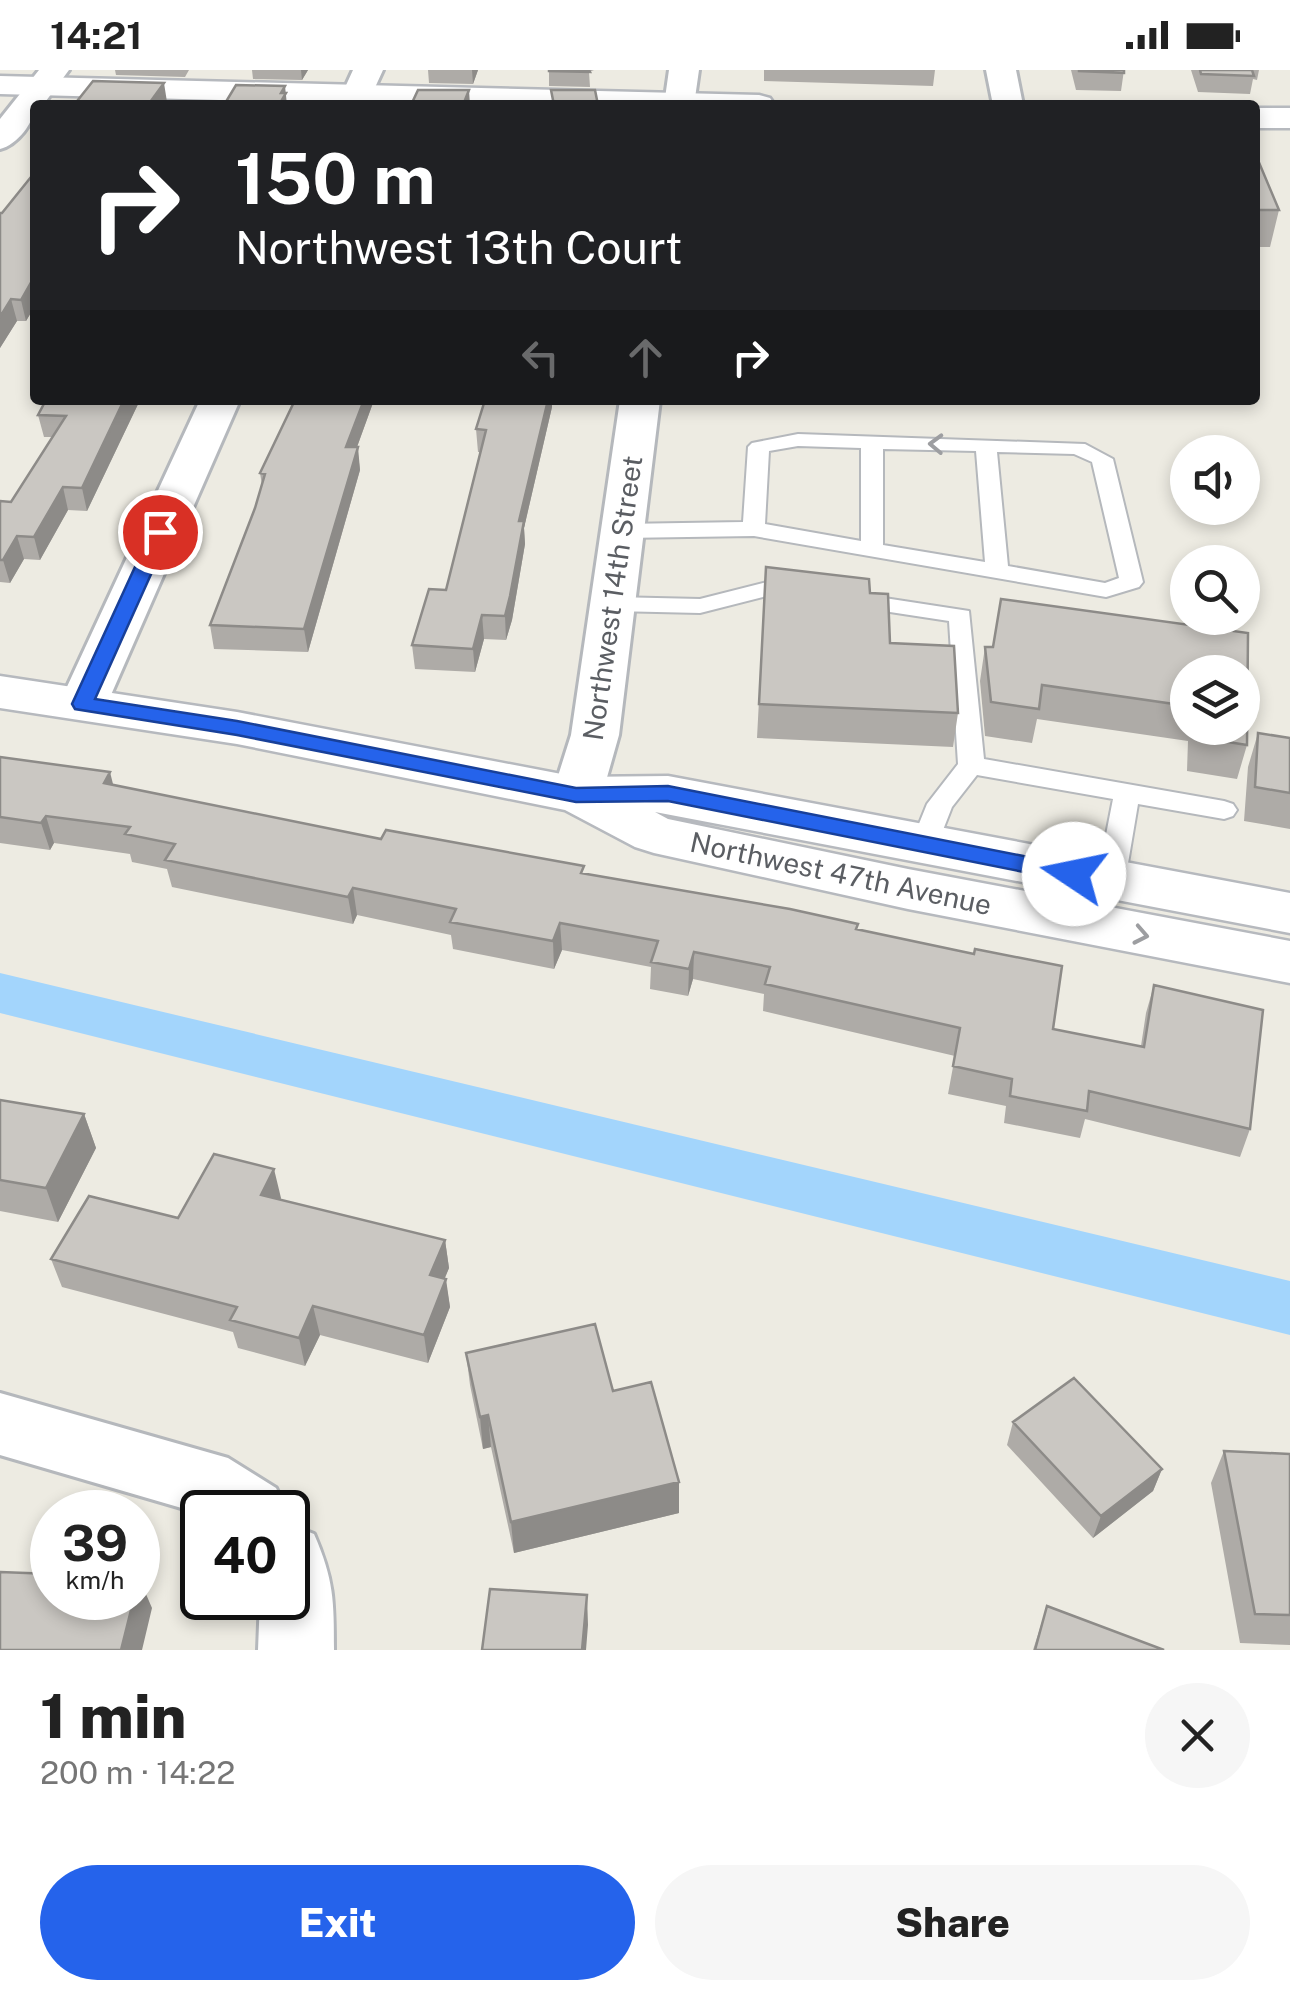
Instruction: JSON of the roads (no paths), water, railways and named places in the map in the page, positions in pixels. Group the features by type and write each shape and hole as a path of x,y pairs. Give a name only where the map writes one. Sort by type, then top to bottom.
{"street":[{"path":"680,100 684,70"},
{"path":"1001,70 1007,100"},
{"path":"0,85 48,78 588,100"},
{"path":"31,100 48,78"},
{"path":"0,140 30,101"},
{"path":"1260,118 1290,118"},
{"path":"83,704 218,405"},
{"name":"Northwest 14th Street","path":"576,795 595,736 639,405"},
{"name":"Northwest 47th Avenue","path":"0,692 237,728 576,795 654,834 916,867 1111,881 1290,913"},
{"name":"Northwest 47th Avenue","path":"916,867 1290,962"},
{"path":"0,1424 202,1481 216,1490"},
{"path":"296,1650 297,1620"}],"lane":[{"path":"622,531 754,530 1106,590 1131,582 1102,459 1078,448 798,440 759,447 754,530"},
{"path":"872,442 872,550"},
{"path":"986,445 998,571"},
{"path":"613,604 700,606 771,588 961,616 971,765 940,804 916,867"},
{"path":"971,765 1224,810"},
{"path":"1111,881 1127,794"}],"waterway":[{"path":"0,993 1290,1308"}]}
